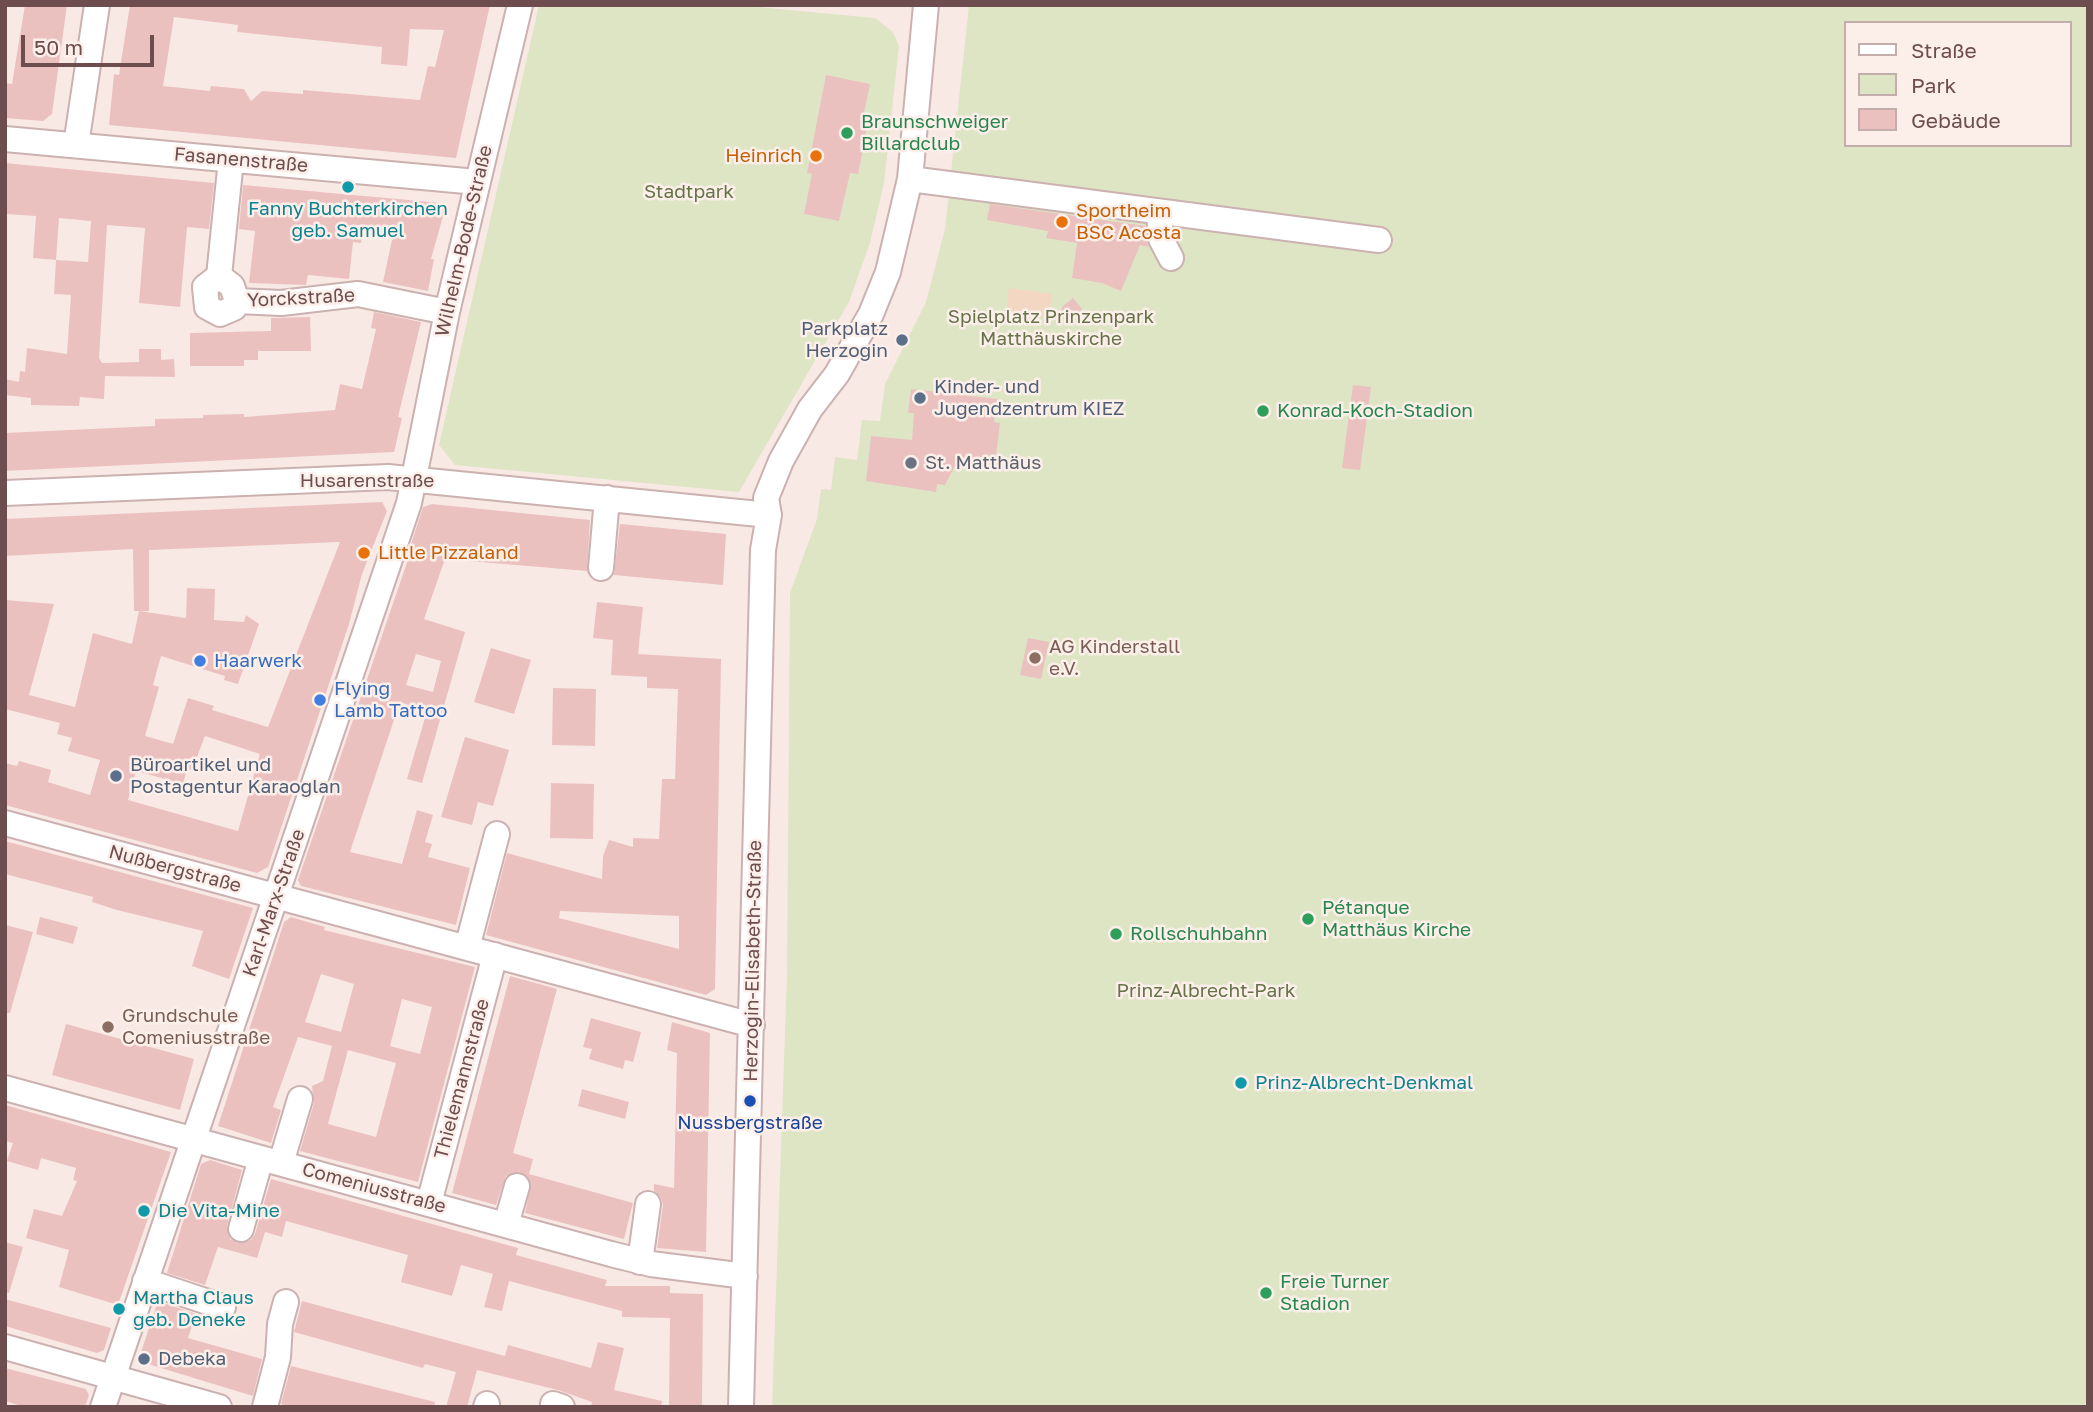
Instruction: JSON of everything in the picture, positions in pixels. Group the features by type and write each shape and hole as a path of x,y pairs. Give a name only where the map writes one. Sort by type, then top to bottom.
{"street":[{"path":"76,145 97,5"},
{"name":"Wilhelm-Bode-Straße","path":"414,478 447,312 520,5"},
{"name":"Herzogin-Elisabeth-Straße","path":"741,1407 763,550 769,515 783,495 822,417 838,374 871,314 888,272 910,179 926,5"},
{"name":"Fasanenstraße","path":"5,139 477,182"},
{"name":"Yorckstraße","path":"231,160 219,276 232,286 237,301 281,303 358,294 447,312"},
{"path":"910,179 1160,214 1379,240"},
{"path":"1160,214 1161,239 1171,258"},
{"name":"Husarenstraße","path":"5,493 388,477 769,515"},
{"name":"Karl-Marx-Straße","path":"103,1407 405,515 414,478"},
{"path":"601,568 607,498"},
{"name":"Nußbergstraße","path":"5,822 752,1025"},
{"path":"467,948 496,834"},
{"name":"Thielemannstraße","path":"429,1203 495,955"},
{"name":"Comeniusstraße","path":"5,1088 640,1262 745,1276"},
{"path":"241,1228 292,1104"},
{"path":"506,1225 517,1186"},
{"path":"640,1262 649,1204"},
{"path":"145,1280 223,1307"},
{"path":"265,1407 278,1357 280,1324 286,1302"},
{"path":"5,1348 219,1407"}],"green space":[{"name":"Stadtpark","path":"539,5 736,5 875,18 893,32 899,46 884,183 870,243 849,302 739,492 455,465 439,445"},
{"name":"Prinz-Albrecht-Park","path":"969,5 2088,5 2088,1407 772,1407 787,974 790,593 817,519 821,489 831,490 835,457 857,460 862,420 880,421 885,384 926,302 945,229"}],"sand":[{"path":"1009,288 1052,294 1048,318 1006,312"}],"building":[{"path":"25,5 67,5 52,114 43,121 5,118 5,83 12,84"},
{"path":"130,5 490,5 456,158 109,125 114,74 119,75","holes":["174,17 238,25 237,32 382,47 381,64 407,66 410,29 444,30 435,67 428,66 420,100 303,90 303,94 262,91 251,101 244,89 211,86 210,91 163,86"]},
{"path":"826,75 870,84 861,127 867,128 858,174 850,173 839,221 804,214 812,174 807,173"},
{"path":"5,163 214,183 209,229 187,227 180,307 139,303 145,228 107,225 99,358 102,363 139,362 139,349 161,349 161,360 174,359 175,377 105,376 104,399 80,397 79,406 31,405 31,398 5,395 5,379 19,382 20,371 25,372 27,348 67,354 71,295 54,294 56,260 33,258 36,216 5,214","holes":["59,218 91,221 88,262 56,260"]},
{"path":"243,185 441,203 445,209 431,259 434,259 428,291 383,282 393,235 362,232 361,243 353,242 349,279 308,275 306,285 249,283 255,231 239,229"},
{"path":"990,204 1145,226 1148,247 1140,245 1121,291 1102,283 1072,278 1077,243 1046,238 1048,231 987,220"},
{"path":"1073,298 1082,309 1081,318 1074,323 1066,322 1061,315 1062,307"},
{"path":"374,312 421,322 398,417 402,418 394,452 5,471 5,433 155,426 155,419 203,418 203,415 244,414 244,417 335,410 340,384 362,389 376,329 371,328"},
{"path":"310,317 311,351 258,351 258,360 244,360 244,366 190,366 190,333 271,331 271,318"},
{"path":"1353,385 1371,387 1360,470 1342,468"},
{"path":"911,389 997,399 994,422 1000,423 995,464 958,460 945,485 937,484 936,492 866,481 871,436 912,440 914,413 908,413"},
{"path":"382,502 387,511 362,574 349,624 268,867 257,873 5,805 5,763 17,766 19,761 51,770 48,782 90,795 100,760 68,751 72,738 57,734 60,723 5,709 5,600 54,604 29,695 75,707 93,633 132,644 139,611 134,611 133,549 5,556 5,519","holes":["340,542 268,727 212,710 214,706 188,698 173,744 145,736 159,687 153,685 161,656 225,676 224,680 238,684 259,624 246,615 244,622 214,620 215,589 187,588 186,618 139,611 149,611 149,550","205,736 260,754 238,831 128,800 136,771 183,784 187,769 192,770"]},
{"path":"432,504 590,520 587,571 445,559 424,619 465,632 422,783 407,779 427,711 400,702 350,852 402,864 417,810 433,815 425,842 432,844 428,857 470,868 456,925 301,886 298,880 412,548 410,547 423,507","holes":["416,654 441,661 433,692 406,685"]},
{"path":"620,524 726,534 723,585 614,575"},
{"path":"597,602 643,607 638,654 721,659 715,989 706,995 486,935 507,853 602,879 603,856 609,840 633,847 633,838 659,839 662,779 675,779 678,689 647,688 647,677 611,675 613,640 593,638","holes":["560,911 679,916 679,949 559,918"]},
{"name":"AG Kinderstall e.V.","path":"1028,638 1049,642 1041,679 1020,675"},
{"path":"491,648 531,660 514,714 474,702"},
{"path":"553,688 596,689 595,746 552,745"},
{"path":"465,737 509,750 493,806 478,802 472,825 441,817"},
{"path":"551,783 594,784 593,839 550,838"},
{"path":"5,841 253,908 229,979 192,966 203,931 117,910 92,902 93,897 5,874"},
{"path":"40,917 78,927 73,944 36,934"},
{"path":"291,917 325,927 324,930 475,967 418,1182 300,1151 314,1103 312,1086 323,1081 332,1046 298,1037 273,1107 281,1110 271,1143 218,1126 284,922","holes":["321,974 354,984 341,1032 305,1022","402,999 432,1007 420,1054 390,1046","348,1050 396,1063 376,1137 328,1124"]},
{"path":"5,925 33,932 10,1013 5,1013"},
{"path":"510,976 557,989 513,1153 533,1159 529,1174 633,1203 624,1239 525,1213 531,1183 520,1172 506,1176 496,1205 452,1193"},
{"path":"591,1018 641,1032 633,1062 625,1060 623,1069 589,1059 592,1049 583,1047"},
{"path":"672,1022 710,1033 706,1252 657,1248 663,1205 661,1198 654,1191 654,1184 674,1188 677,1053 667,1050"},
{"path":"66,1024 194,1059 180,1110 52,1075"},
{"path":"582,1089 629,1102 625,1119 578,1106"},
{"path":"5,1105 171,1152 118,1305 59,1287 69,1250 26,1238 34,1209 62,1216 77,1181 73,1180 76,1168 41,1158 38,1170 7,1161 13,1143 5,1141"},
{"path":"210,1160 242,1170 227,1226 230,1239 238,1243 251,1240 255,1234 271,1179 518,1248 516,1255 607,1280 605,1286 670,1286 670,1293 703,1294 702,1407 669,1407 670,1318 622,1317 622,1311 509,1281 502,1311 484,1307 493,1274 461,1265 452,1296 401,1282 408,1255 286,1221 282,1237 265,1232 257,1258 218,1247 205,1285 167,1273 201,1164"},
{"path":"5,1242 23,1247 9,1293 5,1292"},
{"path":"5,1299 111,1328 104,1350 97,1353 5,1326"},
{"path":"158,1301 196,1314 188,1338 262,1359 253,1396 138,1361"},
{"path":"302,1301 505,1356 508,1345 591,1368 598,1342 624,1348 614,1390 662,1401 661,1407 591,1407 592,1402 558,1390 477,1370 467,1407 446,1407 456,1372 425,1364 423,1368 294,1332"},
{"path":"291,1366 435,1402 434,1407 292,1407 281,1404"},
{"path":"5,1368 86,1389 89,1395 85,1407 25,1407 5,1401"}],"place":[{"name":"Braunschweiger Billardclub","path":"847,133"},
{"name":"Heinrich","path":"816,156"},
{"name":"Fanny Buchterkirchen geb. Samuel","path":"348,187"},
{"name":"Sportheim BSC Acosta","path":"1062,222"},
{"name":"Parkplatz Herzogin","path":"902,340"},
{"name":"Kinder- und Jugendzentrum KIEZ","path":"920,398"},
{"name":"Konrad-Koch-Stadion","path":"1263,411"},
{"name":"St. Matthäus","path":"911,463"},
{"name":"Little Pizzaland","path":"364,553"},
{"name":"AG Kinderstall e.V.","path":"1035,658"},
{"name":"Haarwerk","path":"200,661"},
{"name":"Flying Lamb Tattoo","path":"320,700"},
{"name":"Büroartikel und Postagentur Karaoglan","path":"116,776"},
{"name":"Pétanque Matthäus Kirche","path":"1308,919"},
{"name":"Rollschuhbahn","path":"1116,934"},
{"name":"Grundschule Comeniusstraße","path":"108,1027"},
{"name":"Prinz-Albrecht-Denkmal","path":"1241,1083"},
{"name":"Nussbergstraße","path":"750,1101"},
{"name":"Die Vita-Mine","path":"144,1211"},
{"name":"Freie Turner Stadion","path":"1266,1293"},
{"name":"Martha Claus geb. Deneke","path":"119,1309"},
{"name":"Debeka","path":"144,1359"}],"park label":[{"name":"Spielplatz Prinzenpark Matthäuskirche","path":"1051,328"}]}
